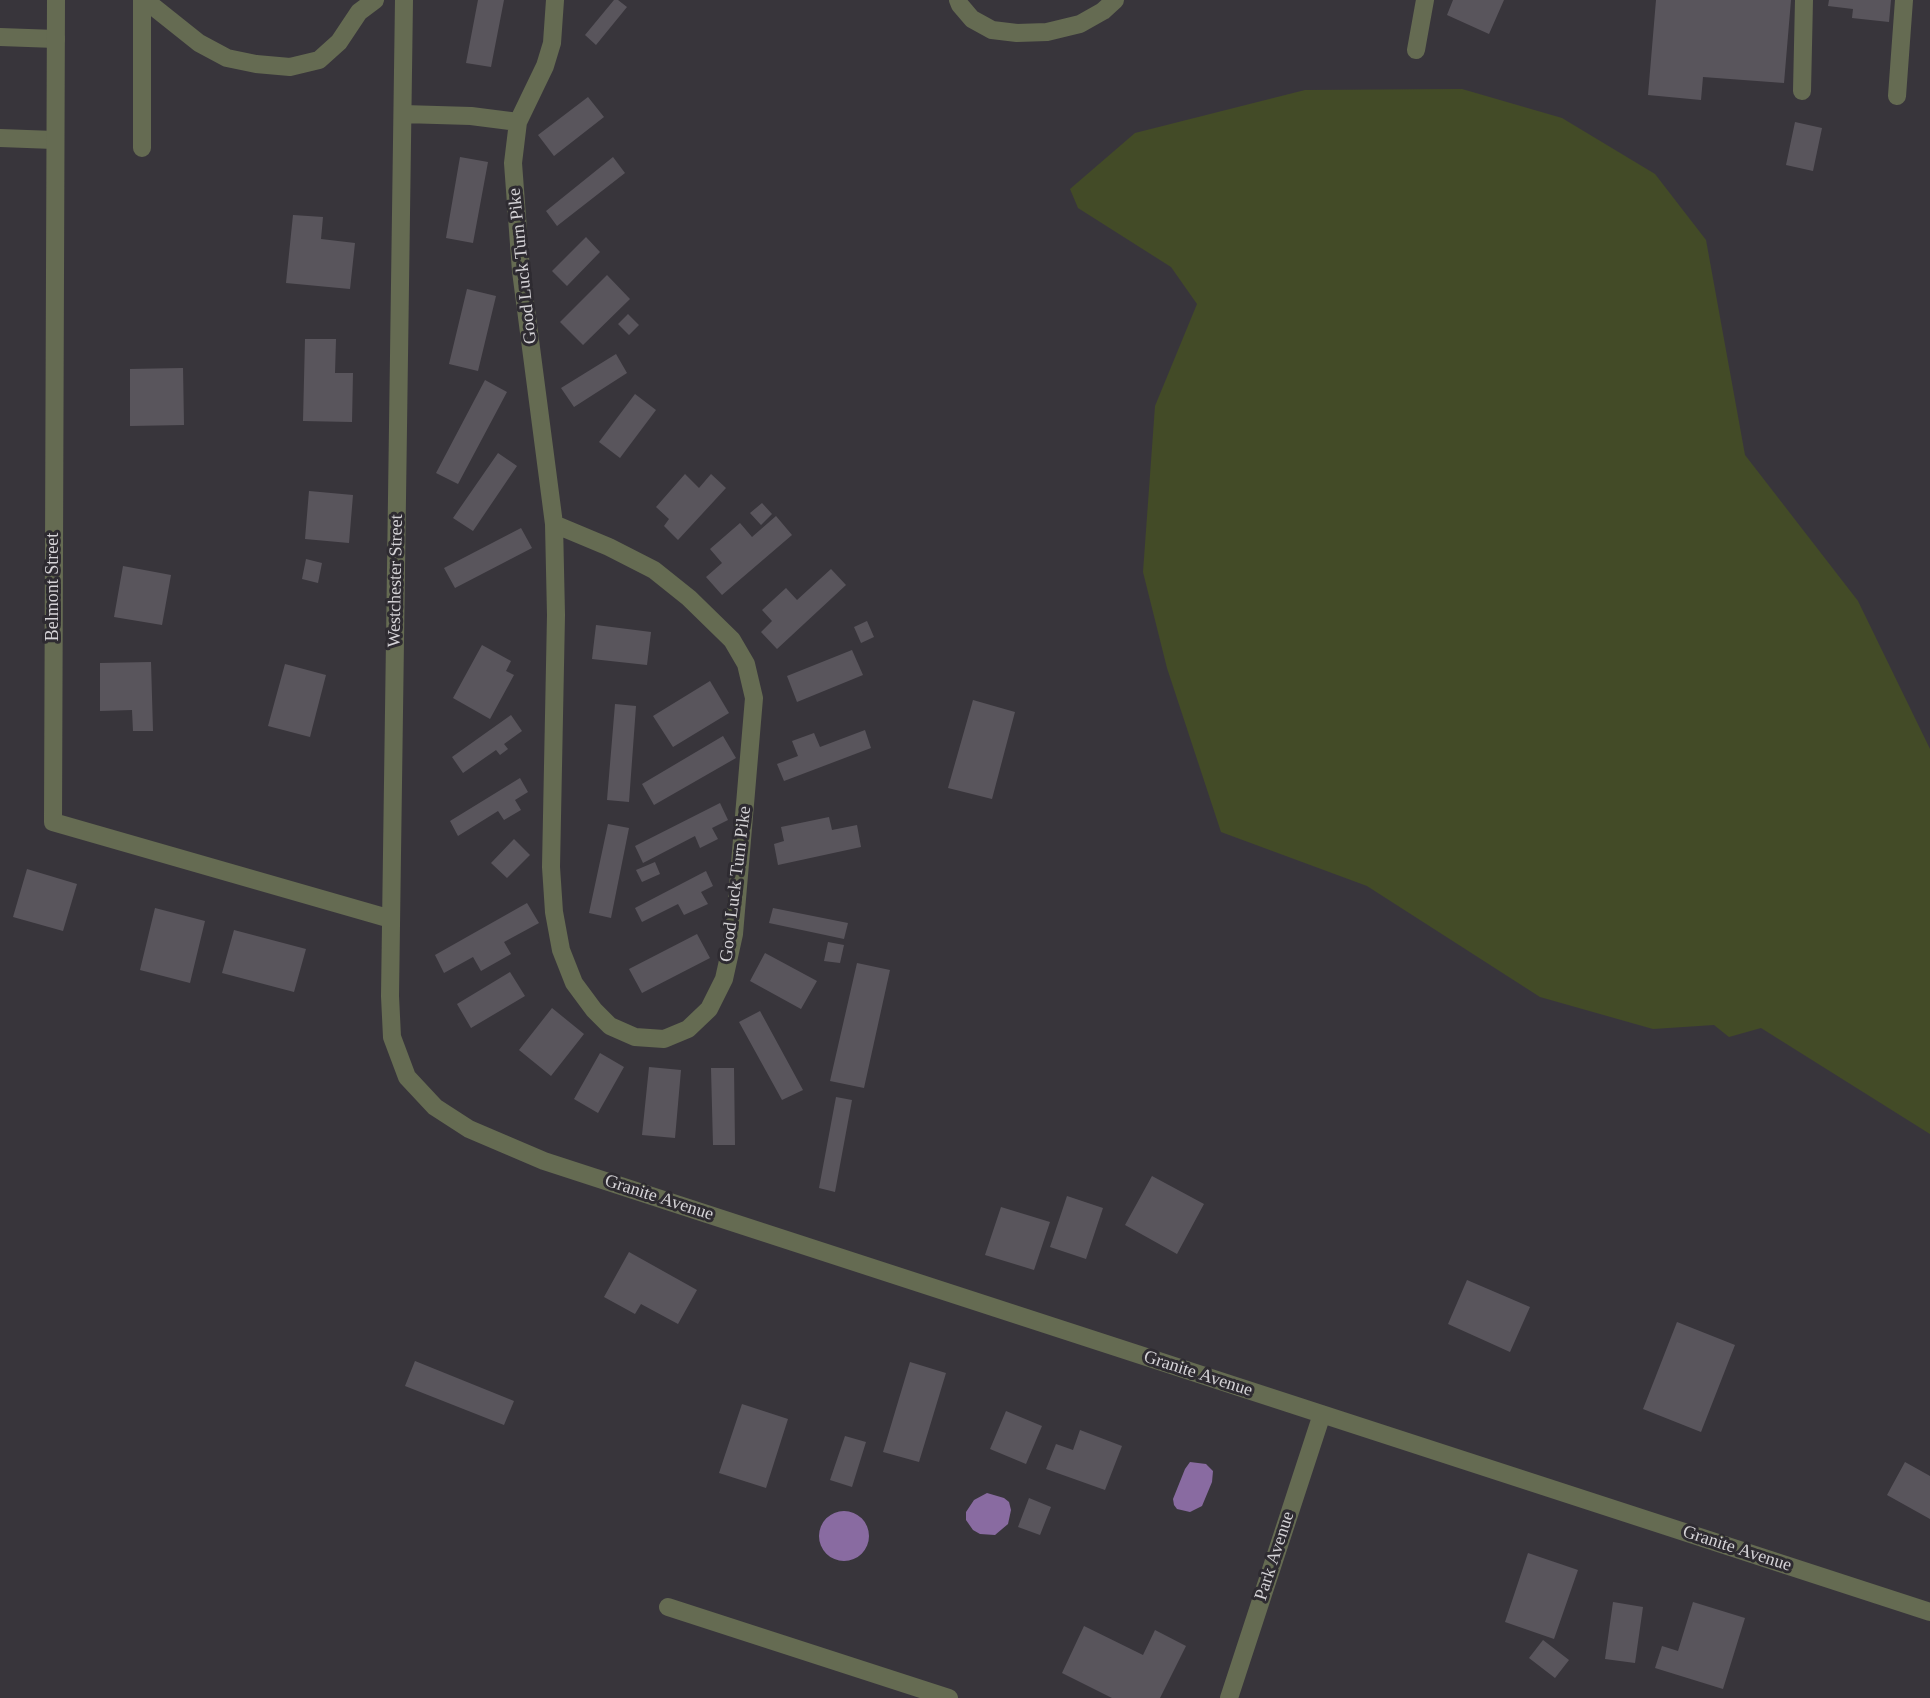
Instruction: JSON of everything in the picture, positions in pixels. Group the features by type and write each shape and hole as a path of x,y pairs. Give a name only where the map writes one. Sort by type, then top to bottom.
{"street":[{"name":"Belmont Street","path":"56,0 53,821 391,919"},
{"path":"143,0 199,43 227,58 290,67 319,60 339,42 359,12 375,0"},
{"path":"142,148 143,0"},
{"name":"Westchester Street","path":"404,0 391,919 392,1037 407,1077 435,1107 469,1129"},
{"name":"Good Luck Turn Pike","path":"554,524 654,570 689,598 732,640 746,664 754,698 734,934 724,979 709,1009 688,1029 664,1039 635,1037 610,1026 594,1010 574,983 561,950 554,912 551,867 556,615 554,524 522,271 513,163 518,122 545,66 552,43 555,0"},
{"path":"958,0 972,19 992,30 1017,33 1047,32 1080,24 1103,11 1115,0"},
{"path":"1416,50 1425,0"},
{"path":"1801,91 1804,0"},
{"path":"1897,96 1904,0"},
{"path":"0,37 56,39"},
{"path":"403,114 471,116 518,122"},
{"path":"0,138 54,140"},
{"name":"Granite Avenue","path":"469,1129 544,1160 1930,1612"},
{"name":"Park Avenue","path":"1229,1698 1322,1414"},
{"path":"668,1607 949,1698"}],"green space":[{"path":"1462,89 1562,118 1655,174 1706,240 1745,455 1858,601 1930,749 1930,1134 1761,1028 1729,1037 1714,1025 1653,1029 1540,997 1367,886 1221,832 1167,668 1143,572 1155,406 1197,304 1171,267 1078,208 1070,189 1135,133 1305,90"}],"shaded area":[{"path":"1190,1462 1206,1464 1213,1471 1212,1482 1202,1506 1190,1512 1177,1509 1173,1499"},
{"path":"987,1493 1004,1498 1009,1502 1011,1510 1008,1524 995,1535 980,1534 973,1530 966,1520 966,1512 974,1500"},
{"path":"844,1511 862,1518 869,1536 862,1554 844,1561 826,1554 819,1536 826,1518"}],"building":[{"path":"478,0 504,0 491,67 466,63"},
{"path":"614,0 627,7 596,45 585,35"},
{"path":"1453,0 1504,0 1489,34 1447,15"},
{"path":"1656,0 1791,0 1784,83 1703,77 1701,100 1648,95"},
{"path":"1829,0 1891,0 1889,22 1852,18 1853,9 1828,6"},
{"path":"588,97 604,117 554,156 538,135"},
{"path":"1795,122 1822,128 1813,171 1786,165"},
{"path":"460,157 488,162 473,243 446,238"},
{"path":"613,157 625,173 557,226 546,211"},
{"path":"293,215 323,217 321,239 355,243 350,289 286,283"},
{"path":"586,237 600,252 567,286 552,271"},
{"path":"607,275 630,299 583,345 560,322"},
{"path":"467,289 496,296 478,371 449,364"},
{"path":"628,314 639,325 629,335 618,324"},
{"path":"305,339 336,339 335,373 353,373 352,422 303,421"},
{"path":"616,354 627,373 574,407 561,388"},
{"path":"183,368 184,425 130,426 130,369"},
{"path":"485,380 507,392 458,484 436,473"},
{"path":"635,394 656,410 620,458 599,442"},
{"path":"498,453 517,466 473,531 453,518"},
{"path":"685,474 699,488 711,474 726,488 678,540 664,526 669,519 656,507"},
{"path":"309,491 353,495 349,543 305,539"},
{"path":"762,503 772,514 761,525 750,513"},
{"path":"776,516 792,535 722,595 706,577 722,563 710,549 740,523 752,537"},
{"path":"521,528 532,548 455,588 444,568"},
{"path":"306,559 322,563 318,583 302,579"},
{"path":"123,566 171,575 162,625 114,617"},
{"path":"831,569 846,585 777,649 761,632 772,621 762,610 786,588 797,600"},
{"path":"867,621 874,637 861,643 854,627"},
{"path":"596,625 651,632 647,665 592,659"},
{"path":"482,645 511,661 506,671 514,675 490,719 453,698"},
{"path":"852,650 863,675 797,702 787,676"},
{"path":"151,662 153,731 133,731 132,710 100,711 100,663"},
{"path":"285,664 326,675 310,737 268,726"},
{"path":"710,681 729,713 673,747 653,716"},
{"path":"973,700 1015,712 992,799 948,788"},
{"path":"615,704 636,706 629,802 607,800"},
{"path":"511,715 522,731 504,744 508,749 500,755 496,750 463,773 452,757"},
{"path":"865,730 871,748 784,781 777,764 798,756 792,741 814,733 820,747"},
{"path":"723,736 736,758 654,805 642,784"},
{"path":"520,778 528,792 515,800 521,810 504,820 498,811 458,836 450,821"},
{"path":"720,803 728,820 712,828 718,839 700,848 695,836 643,863 635,846"},
{"path":"829,817 832,830 857,825 861,847 778,865 774,844 784,841 781,827"},
{"path":"608,824 629,828 611,918 589,913"},
{"path":"514,839 530,855 507,878 491,863"},
{"path":"655,862 660,874 642,882 636,870"},
{"path":"27,869 77,884 63,931 13,917"},
{"path":"706,871 713,886 701,892 708,904 684,915 678,904 642,922 635,908"},
{"path":"527,903 539,923 504,942 511,954 481,971 473,957 444,973 435,955"},
{"path":"155,908 205,921 190,983 140,970"},
{"path":"773,908 848,923 844,939 769,923"},
{"path":"234,930 306,949 294,992 222,973"},
{"path":"697,934 710,958 642,993 629,969"},
{"path":"828,942 844,945 840,963 824,961"},
{"path":"765,953 817,981 801,1009 750,981"},
{"path":"857,963 890,970 864,1088 830,1081"},
{"path":"510,972 525,996 471,1028 457,1004"},
{"path":"552,1008 584,1034 551,1076 519,1050"},
{"path":"760,1011 803,1090 782,1100 739,1022"},
{"path":"600,1053 624,1067 598,1113 574,1099"},
{"path":"649,1067 681,1070 675,1138 642,1135"},
{"path":"711,1068 734,1068 735,1145 713,1145"},
{"path":"836,1097 852,1100 835,1192 819,1188"},
{"path":"1152,1176 1204,1204 1177,1254 1125,1225"},
{"path":"1067,1196 1103,1208 1086,1259 1050,1247"},
{"path":"1001,1207 1050,1222 1034,1270 985,1255"},
{"path":"629,1252 697,1290 678,1324 641,1304 635,1314 604,1297"},
{"path":"1467,1280 1530,1307 1510,1352 1448,1324"},
{"path":"1677,1322 1735,1345 1701,1432 1643,1409"},
{"path":"415,1361 514,1401 504,1425 405,1386"},
{"path":"910,1362 946,1373 919,1462 883,1452"},
{"path":"742,1404 788,1419 766,1488 719,1473"},
{"path":"1006,1411 1042,1426 1026,1464 990,1449"},
{"path":"1080,1430 1122,1446 1105,1490 1046,1469 1056,1444 1073,1450"},
{"path":"845,1436 866,1442 852,1487 830,1480"},
{"path":"1905,1462 1930,1476 1930,1519 1887,1495"},
{"path":"1029,1498 1051,1507 1040,1535 1018,1527"},
{"path":"1528,1553 1578,1570 1554,1639 1505,1622"},
{"path":"1613,1602 1643,1607 1635,1663 1605,1659"},
{"path":"1693,1602 1745,1618 1723,1689 1655,1668 1662,1646 1678,1651"},
{"path":"1084,1626 1143,1655 1155,1630 1186,1646 1160,1698 1112,1698 1062,1673"},
{"path":"1543,1640 1569,1660 1555,1678 1529,1658"}]}
